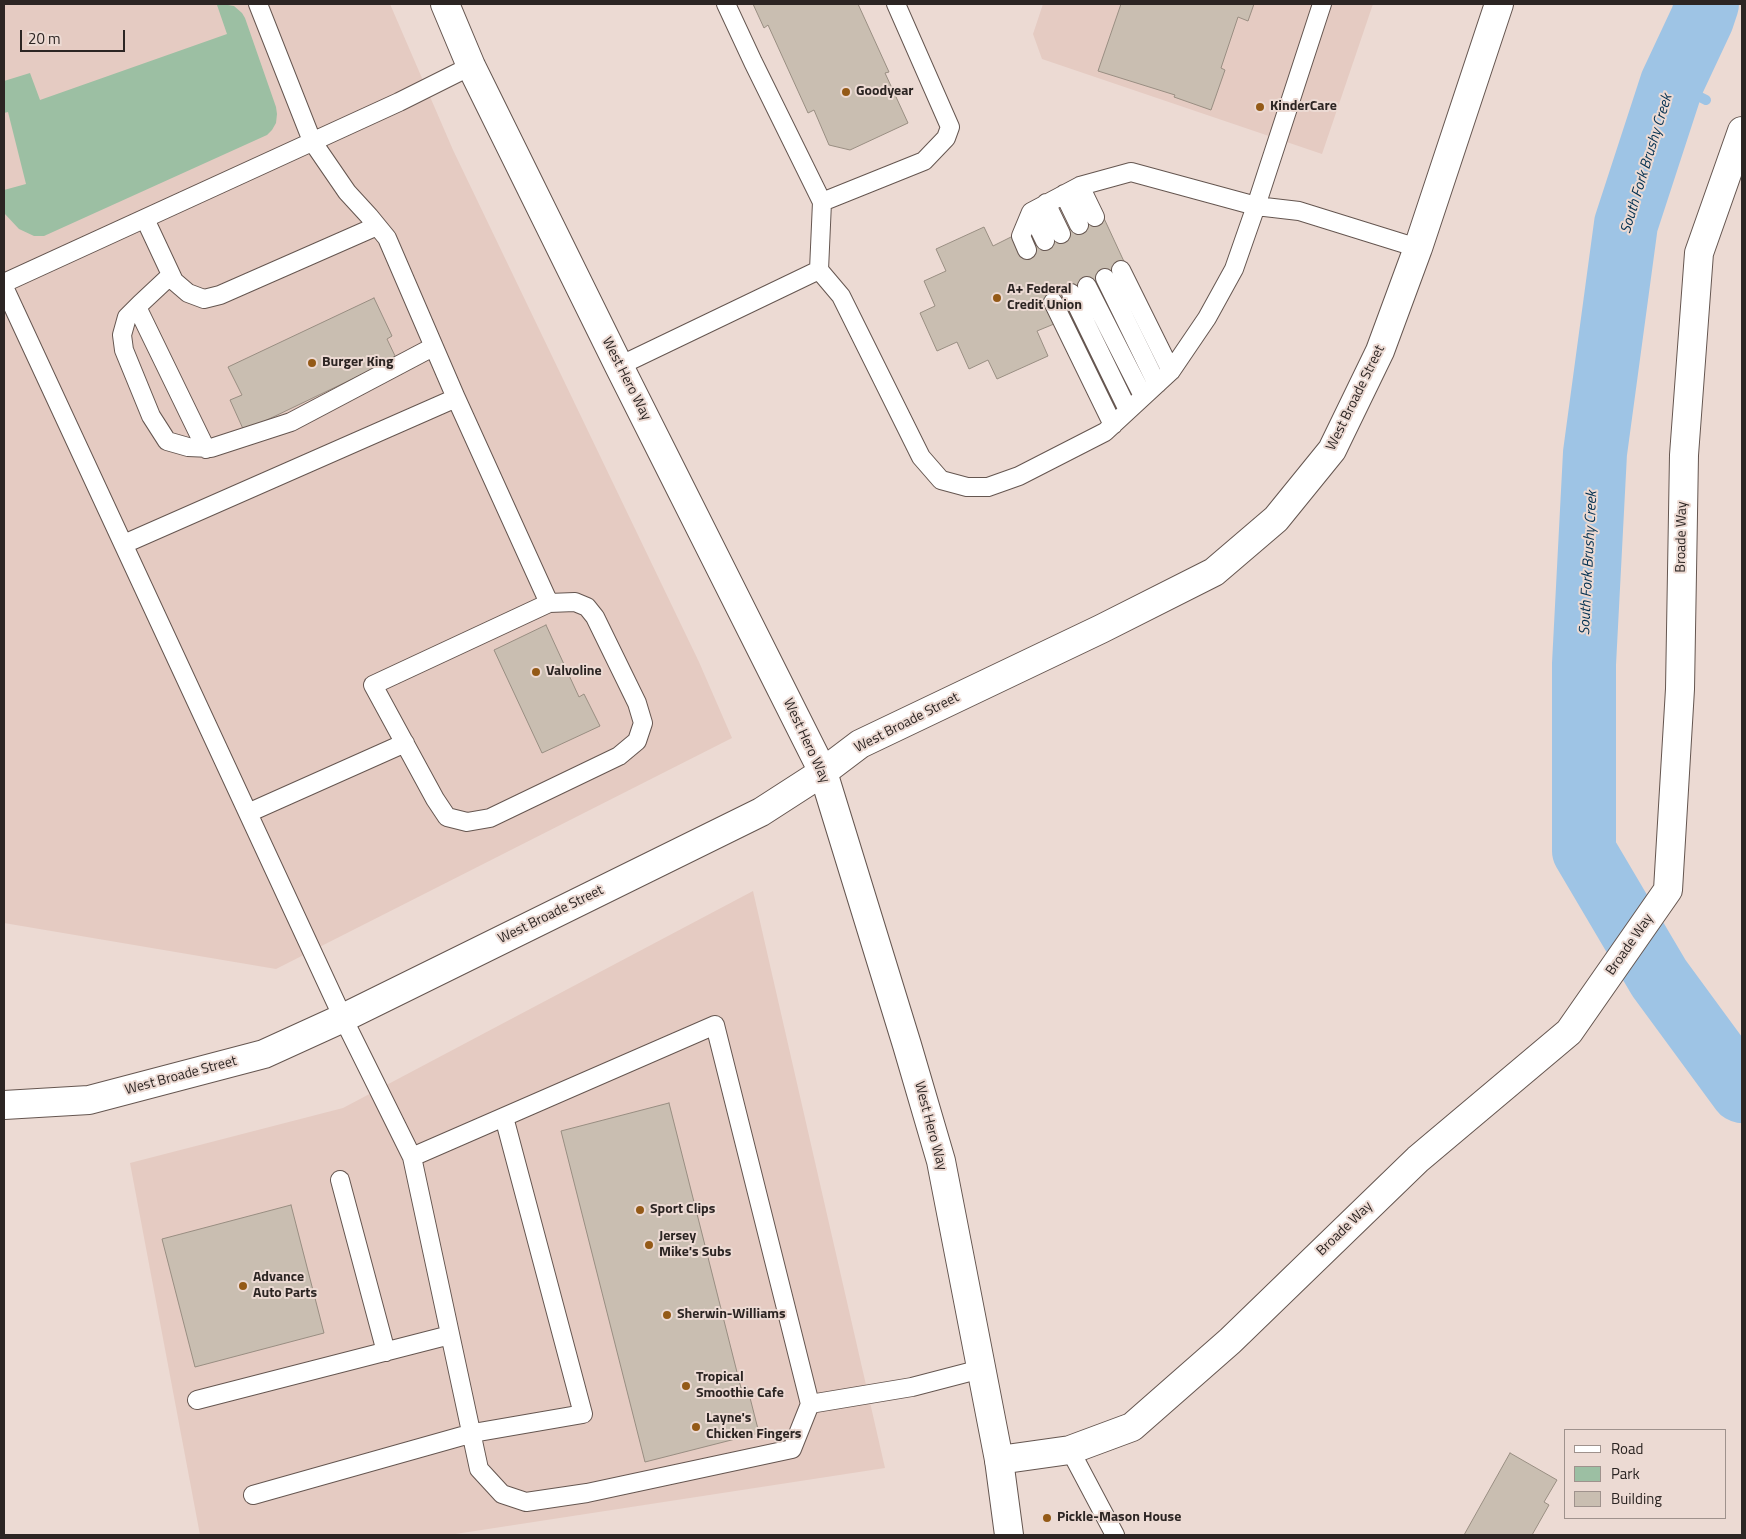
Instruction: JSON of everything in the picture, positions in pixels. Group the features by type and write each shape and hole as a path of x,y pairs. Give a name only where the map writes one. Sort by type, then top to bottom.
{"street":[{"name":"West Hero Way","path":"445,4 471,66 823,772 908,1045 941,1161 999,1460 1009,1535"},
{"name":"West Broade Street","path":"4,1105 89,1100 264,1054 343,1018 761,812 823,772 860,744 1214,572 1276,519 1332,450 1380,352 1418,248 1499,4"},
{"name":"Broade Way","path":"999,1460 1070,1450 1132,1427 1230,1341 1418,1159 1569,1032 1668,890 1680,689 1684,455 1699,253 1742,131"}],"lane":[{"path":"258,4 312,142 347,192 387,238 433,347 549,603"},
{"path":"726,4 822,202 819,270 841,296 920,457 941,480 967,487 988,487 1019,476 1105,432 1171,371 1207,318 1234,269 1322,4"},
{"path":"822,202 924,161 946,138 950,127 896,4"},
{"path":"4,283 399,102 471,66"},
{"path":"1028,250 1021,236 1039,208 1080,186 1131,172 1256,206 1299,211 1418,248"},
{"path":"1080,186 1095,217"},
{"path":"1064,194 1079,225"},
{"path":"1039,208 1061,234"},
{"path":"1039,208 1045,241"},
{"path":"145,219 174,282 188,292 204,298 220,295 378,226"},
{"path":"619,366 819,270"},
{"path":"1121,270 1171,371"},
{"path":"171,275 127,318 122,335 124,350 151,416 167,441 188,447 206,449 290,422 433,347"},
{"path":"1105,278 1157,384"},
{"path":"1087,286 1143,396"},
{"path":"4,287 343,1018 412,1157 473,1433 479,1469 502,1494 526,1502 587,1493 792,1449 810,1404 715,1025 412,1157"},
{"path":"1071,294 1128,410"},
{"path":"1053,302 1113,425"},
{"path":"137,307 206,449"},
{"path":"124,544 456,398"},
{"path":"575,602 587,607 595,617 637,703 643,723 637,741 619,756 490,818 467,822 447,816 435,800 373,685 549,603 575,602"},
{"path":"248,813 405,743"},
{"path":"253,1495 473,1433 583,1414 504,1117"},
{"path":"340,1180 386,1352"},
{"path":"197,1400 450,1335"},
{"path":"810,1404 912,1387 981,1370"},
{"path":"1070,1450 1116,1535"}],"shaded area":[{"path":"4,4 390,4 453,150 699,662 732,738 276,969 4,923"},
{"name":"KinderCare","path":"1043,4 1373,4 1322,154 1042,59 1033,34"},
{"path":"753,891 885,1468 449,1535 200,1535 130,1163 343,1108"}],"green space":[{"path":"217,5 234,6 245,18 276,107 276,123 272,130 267,135 44,236 34,236 19,229 4,213 4,190 26,184 8,112 4,113 4,81 30,73 40,100 227,34"}],"building":[{"name":"Goodyear","path":"753,4 858,4 889,72 885,73 908,123 850,150 829,145 814,110 808,113 768,25 764,28"},
{"path":"1121,4 1254,4 1248,21 1238,17 1221,68 1225,70 1211,110 1174,97 1175,95 1098,71"},
{"name":"A+ Federal Credit Union","path":"1102,214 1127,268 1046,305 1054,324 1037,331 1048,356 997,379 988,360 969,369 957,342 937,351 920,313 935,306 924,281 946,271 936,249 984,227 993,246 1013,236 1021,252"},
{"name":"Burger King","path":"374,298 392,336 387,339 396,358 244,431 230,400 242,395 228,367"},
{"name":"Valvoline","path":"546,625 579,697 584,694 600,726 542,753 494,650"},
{"path":"669,1103 741,1388 747,1386 759,1433 645,1462 561,1131"},
{"name":"Advance Auto Parts","path":"291,1205 324,1333 195,1367 162,1239"},
{"path":"1510,1453 1557,1480 1544,1502 1549,1505 1532,1535 1464,1535"}],"waterway":[{"name":"South Fork Brushy Creek","path":"1707,4 1702,19 1672,83 1626,224 1595,453 1584,664 1584,851 1659,978 1742,1091"},
{"path":"1672,83 1706,100"}],"place":[{"name":"Goodyear","path":"846,92"},
{"name":"KinderCare","path":"1260,107"},
{"name":"A+ Federal Credit Union","path":"997,298"},
{"name":"Burger King","path":"312,363"},
{"name":"Valvoline","path":"536,672"},
{"name":"Sport Clips","path":"640,1210"},
{"name":"Jersey Mike's Subs","path":"649,1245"},
{"name":"Advance Auto Parts","path":"243,1286"},
{"name":"Sherwin-Williams","path":"667,1315"},
{"name":"Tropical Smoothie Cafe","path":"686,1386"},
{"name":"Layne's Chicken Fingers","path":"696,1427"},
{"name":"Pickle-Mason House","path":"1047,1518"}]}
